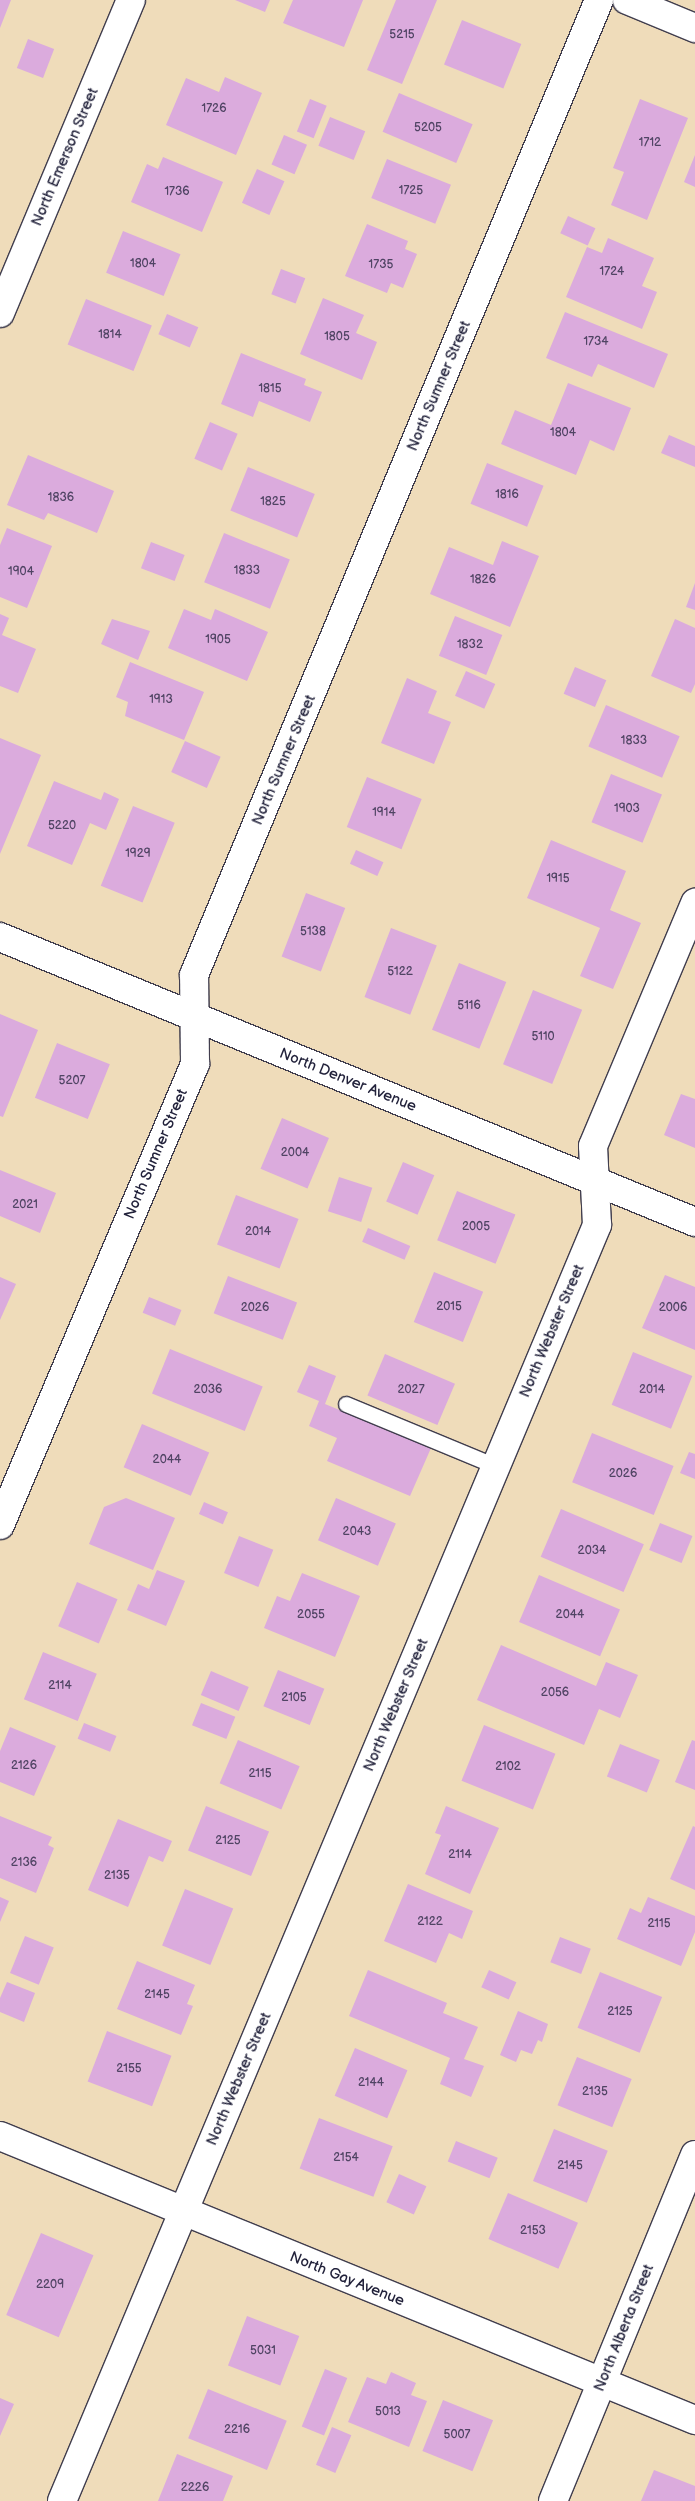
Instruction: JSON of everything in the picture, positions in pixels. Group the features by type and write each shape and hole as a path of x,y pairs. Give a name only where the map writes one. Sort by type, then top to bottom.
{"street":[{"name":"North Emerson Street","path":"0,313 131,0"},
{"name":"North Sumner Street","path":"0,1525 195,1064 194,975 599,0"},
{"path":"627,0 695,28"},
{"name":"North Webster Street","path":"62,2501 597,1225 593,1146 695,903"},
{"name":"North Denver Avenue","path":"0,937 695,1222"},
{"name":"North Gay Avenue","path":"0,2136 695,2420"},
{"name":"North Alberta Street","path":"552,2501 695,2155"}],"lane":[{"path":"346,1404 496,1466"}],"building":[{"path":"0,0 11,0 0,28"},
{"path":"235,0 270,0 265,12"},
{"path":"293,0 363,0 344,47 283,23"},
{"path":"396,0 437,0 402,84 367,70"},
{"path":"462,20 521,44 503,88 444,65"},
{"path":"28,39 54,49 43,78 17,68"},
{"path":"225,77 262,93 236,155 166,125 186,78 219,92"},
{"path":"399,93 473,124 456,163 383,132"},
{"path":"310,99 327,106 314,138 297,131"},
{"path":"640,99 688,118 647,220 611,205 624,172 613,168"},
{"path":"330,117 365,131 354,160 318,146"},
{"path":"284,135 307,145 295,174 271,164"},
{"path":"695,155 695,187 684,182"},
{"path":"163,157 223,182 202,232 131,202 147,164 158,169"},
{"path":"387,159 451,185 435,224 371,198"},
{"path":"257,169 284,181 269,215 242,203"},
{"path":"568,216 595,228 588,246 560,233"},
{"path":"367,224 408,241 405,249 417,254 403,288 391,283 387,293 345,276"},
{"path":"123,231 180,254 164,296 106,273"},
{"path":"608,238 654,258 642,286 657,292 642,329 566,297 587,247 602,253"},
{"path":"281,269 305,278 296,304 271,294"},
{"path":"323,298 364,315 356,333 377,342 362,380 300,354"},
{"path":"86,299 152,326 133,371 68,344"},
{"path":"565,312 668,354 654,388 598,364 592,377 546,358"},
{"path":"167,314 198,327 190,348 158,334"},
{"path":"241,353 306,379 304,385 322,392 310,422 259,401 253,417 221,404"},
{"path":"568,383 631,408 614,451 590,440 576,475 501,444 515,410 551,425"},
{"path":"210,422 238,434 222,471 194,459"},
{"path":"669,435 695,446 695,467 661,453"},
{"path":"28,455 114,491 97,533 48,513 44,520 7,505"},
{"path":"487,463 544,486 527,527 471,504"},
{"path":"248,467 315,494 297,538 230,511"},
{"path":"7,528 52,546 27,608 0,597 0,545"},
{"path":"224,533 290,560 270,609 204,582"},
{"path":"502,541 539,556 510,627 430,594 449,547 493,565"},
{"path":"151,542 185,555 175,581 141,568"},
{"path":"695,583 695,610 686,607"},
{"path":"184,609 211,620 215,609 268,632 247,681 168,648"},
{"path":"0,614 9,618 2,635 36,649 18,693 0,686"},
{"path":"455,616 502,635 486,675 439,656"},
{"path":"112,619 150,631 138,660 101,644"},
{"path":"675,619 695,628 695,684 691,693 651,676"},
{"path":"130,662 204,692 184,740 125,716 128,702 116,697"},
{"path":"575,667 606,680 595,707 564,694"},
{"path":"466,671 495,684 484,709 455,696"},
{"path":"407,678 437,691 428,713 451,722 434,764 381,743"},
{"path":"606,705 680,736 662,778 588,746"},
{"path":"0,738 41,755 0,854"},
{"path":"185,741 221,757 207,788 171,772"},
{"path":"611,774 662,795 643,843 592,822"},
{"path":"367,777 422,799 401,849 347,827"},
{"path":"54,781 101,800 104,792 119,799 106,830 90,823 72,865 27,846"},
{"path":"133,806 175,823 143,903 101,886"},
{"path":"551,840 626,871 610,910 641,923 613,989 580,976 600,928 527,898"},
{"path":"356,850 383,862 377,876 350,864"},
{"path":"306,893 345,908 321,972 282,956"},
{"path":"391,928 437,946 410,1015 364,997"},
{"path":"459,963 506,982 479,1049 432,1030"},
{"path":"533,990 582,1010 552,1084 503,1064"},
{"path":"0,1014 38,1030 3,1117 0,1116"},
{"path":"57,1043 110,1064 88,1119 35,1098"},
{"path":"681,1094 695,1099 695,1148 664,1135"},
{"path":"282,1118 329,1138 307,1189 261,1169"},
{"path":"403,1162 434,1175 417,1215 386,1202"},
{"path":"0,1170 56,1193 40,1233 0,1216"},
{"path":"339,1177 372,1188 361,1222 328,1211"},
{"path":"457,1191 515,1215 496,1264 437,1240"},
{"path":"236,1195 299,1219 280,1268 217,1244"},
{"path":"368,1228 410,1246 404,1260 362,1242"},
{"path":"434,1272 483,1292 463,1342 414,1322"},
{"path":"665,1275 695,1287 695,1350 642,1328"},
{"path":"228,1276 297,1303 283,1340 214,1313"},
{"path":"0,1277 16,1284 0,1320"},
{"path":"149,1297 181,1310 175,1326 143,1313"},
{"path":"170,1349 263,1386 245,1431 152,1394"},
{"path":"633,1352 692,1376 671,1429 612,1405"},
{"path":"385,1354 455,1384 437,1425 367,1395"},
{"path":"309,1365 336,1376 325,1404 431,1448 410,1496 327,1461 337,1438 309,1426 319,1401 297,1392"},
{"path":"142,1424 209,1453 191,1496 124,1467"},
{"path":"592,1433 674,1466 654,1515 572,1482"},
{"path":"689,1452 695,1454 695,1479 680,1473"},
{"path":"126,1498 175,1518 153,1570 89,1544 104,1507"},
{"path":"336,1498 396,1523 378,1566 318,1540"},
{"path":"204,1502 228,1512 223,1524 199,1514"},
{"path":"561,1509 644,1544 624,1592 541,1557"},
{"path":"660,1523 692,1536 682,1563 649,1550"},
{"path":"239,1536 273,1550 258,1587 224,1573"},
{"path":"157,1570 185,1581 166,1626 127,1610 138,1584 149,1589"},
{"path":"302,1573 360,1596 335,1657 264,1628 277,1596 290,1601"},
{"path":"539,1575 620,1609 600,1656 519,1622"},
{"path":"77,1582 118,1599 99,1643 58,1626"},
{"path":"501,1645 596,1686 606,1662 638,1675 620,1718 599,1709 584,1745 477,1700"},
{"path":"43,1652 97,1674 78,1721 24,1699"},
{"path":"278,1670 324,1689 310,1725 263,1706"},
{"path":"211,1671 249,1687 239,1711 201,1695"},
{"path":"201,1703 235,1717 226,1739 192,1725"},
{"path":"84,1723 116,1736 110,1752 78,1739"},
{"path":"484,1725 555,1754 533,1809 462,1781"},
{"path":"10,1727 56,1746 34,1796 0,1782 0,1751"},
{"path":"238,1740 300,1766 281,1809 220,1783"},
{"path":"692,1740 695,1741 695,1790 675,1782"},
{"path":"620,1744 660,1760 647,1793 607,1776"},
{"path":"206,1806 269,1831 251,1876 188,1851"},
{"path":"446,1806 499,1828 470,1894 425,1874 441,1835 435,1833"},
{"path":"0,1816 52,1837 48,1845 54,1848 36,1893 0,1878"},
{"path":"118,1819 172,1841 163,1862 149,1856 128,1907 88,1890"},
{"path":"693,1826 695,1827 695,1890 670,1879"},
{"path":"408,1884 473,1911 462,1939 449,1933 436,1963 384,1941"},
{"path":"185,1889 233,1908 210,1965 162,1946"},
{"path":"0,1897 9,1901 0,1922"},
{"path":"648,1897 695,1916 695,1932 681,1966 617,1939 630,1908 641,1913"},
{"path":"25,1936 54,1948 39,1985 10,1973"},
{"path":"560,1937 591,1949 581,1974 550,1962"},
{"path":"137,1961 195,1985 187,2004 193,2006 181,2035 117,2009"},
{"path":"368,1970 447,2003 443,2013 478,2027 464,2059 484,2066 471,2097 440,2084 450,2058 349,2016"},
{"path":"489,1970 516,1982 509,2000 481,1987"},
{"path":"600,1972 662,1997 640,2053 578,2028"},
{"path":"7,1982 35,1993 24,2022 0,2012 0,1998"},
{"path":"518,2011 548,2024 542,2042 538,2040 532,2054 521,2050 516,2062 500,2055"},
{"path":"107,2031 171,2056 152,2106 88,2081"},
{"path":"355,2048 407,2070 387,2118 335,2096"},
{"path":"577,2057 632,2079 612,2127 558,2105"},
{"path":"319,2118 393,2146 373,2197 300,2168"},
{"path":"554,2129 608,2151 587,2203 533,2181"},
{"path":"456,2141 498,2158 489,2178 448,2161"},
{"path":"399,2174 426,2186 414,2215 386,2202"},
{"path":"508,2193 578,2223 558,2269 488,2239"},
{"path":"41,2233 93,2255 59,2337 6,2315"},
{"path":"247,2316 299,2336 280,2386 228,2365"},
{"path":"325,2369 347,2378 324,2435 302,2426"},
{"path":"391,2372 416,2383 411,2395 427,2401 409,2447 348,2422 367,2377 386,2384"},
{"path":"208,2389 287,2421 267,2470 188,2438"},
{"path":"0,2398 14,2404 0,2436"},
{"path":"443,2400 493,2420 472,2471 422,2451"},
{"path":"332,2427 351,2435 335,2473 316,2465"},
{"path":"177,2454 233,2476 223,2501 158,2501"},
{"path":"654,2470 695,2486 695,2501 641,2501"}]}
